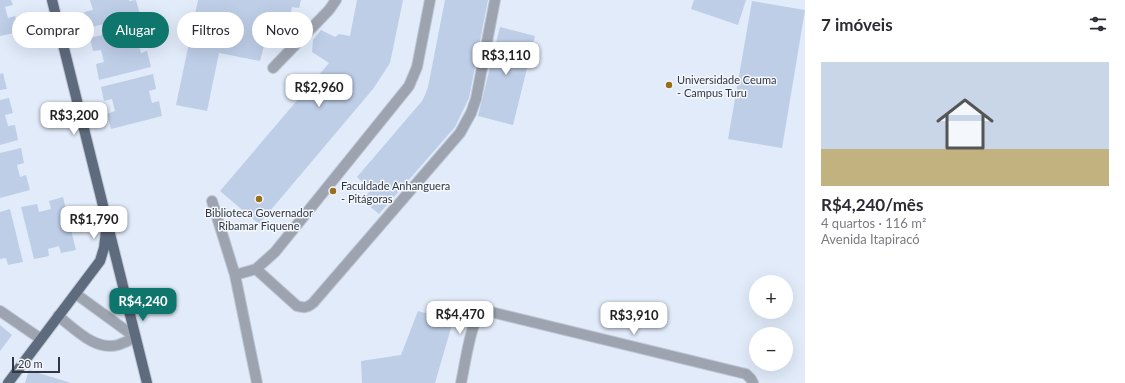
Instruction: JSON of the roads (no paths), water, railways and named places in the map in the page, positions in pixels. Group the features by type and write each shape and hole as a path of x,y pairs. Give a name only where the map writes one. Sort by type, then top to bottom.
{"main road":[{"path":"52,0 147,383"},
{"path":"8,383 100,261 104,248 107,223"},
{"path":"100,261 109,261 118,267"}],"street":[{"path":"273,68 329,10 336,0"},
{"path":"235,275 256,269 276,252 409,86 418,67 430,0"},
{"path":"256,269 297,306 303,308 309,307 313,303 460,134 471,113 476,99 495,0"},
{"path":"212,201 235,275 257,383"},
{"path":"58,316 93,342 101,345 119,345 135,337 76,294"},
{"path":"0,311 41,339"},
{"path":"461,383 476,319 482,314 491,312 746,374 753,383"}],"place":[{"name":"Universidade Ceuma - Campus Turu","path":"669,85"},
{"name":"Faculdade Anhanguera - Pitágoras","path":"333,191"},
{"name":"Biblioteca Governador Ribamar Fiquene","path":"259,199"}]}
